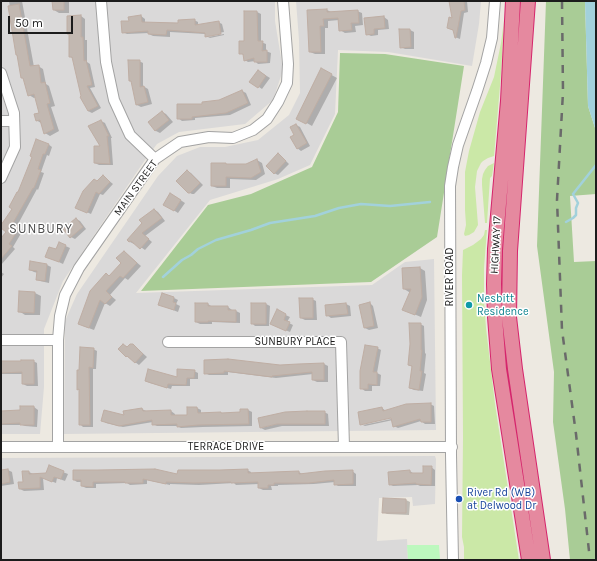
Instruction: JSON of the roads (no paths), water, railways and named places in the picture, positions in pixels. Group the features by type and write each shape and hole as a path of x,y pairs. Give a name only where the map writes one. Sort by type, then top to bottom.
{"highway":[{"name":"HIGHWAY 17","path":"513,1 508,101 500,182 494,284 499,369 529,560"},
{"name":"HIGHWAY 17","path":"528,1 510,251 509,317 514,369 543,560"}],"street":[{"path":"100,1 106,62 114,100 130,135 155,159"},
{"name":"MAIN STREET","path":"58,446 58,340 60,316 65,295 79,268 155,159 180,142 209,138 233,138 253,130 267,119 278,102 287,83 288,64 283,1"},
{"name":"RIVER ROAD","path":"453,560 450,186 458,145 486,63 492,38 495,1"},
{"path":"1,73 14,113 15,147 1,178"},
{"path":"1,121 14,121"},
{"path":"1,340 58,340"},
{"name":"SUNBURY PLACE","path":"168,342 341,342 344,447"},
{"name":"TERRACE DRIVE","path":"1,447 452,447"}],"water":[{"path":"585,1 596,1 596,131 588,106"}],"waterway":[{"path":"566,222 576,215 578,203 573,194 596,165"},
{"path":"163,277 182,260 198,249 216,240 270,223 315,216 339,208 361,204 390,206 430,202"}],"railway":[{"path":"562,1 563,92 557,200 562,330 576,434 590,560"}],"place":[{"name":"Nesbitt Residence","path":"469,305"},
{"name":"River Rd (WB) at Delwood Dr","path":"459,499"}],"district":[{"name":"SUNBURY","path":"41,229"}]}
